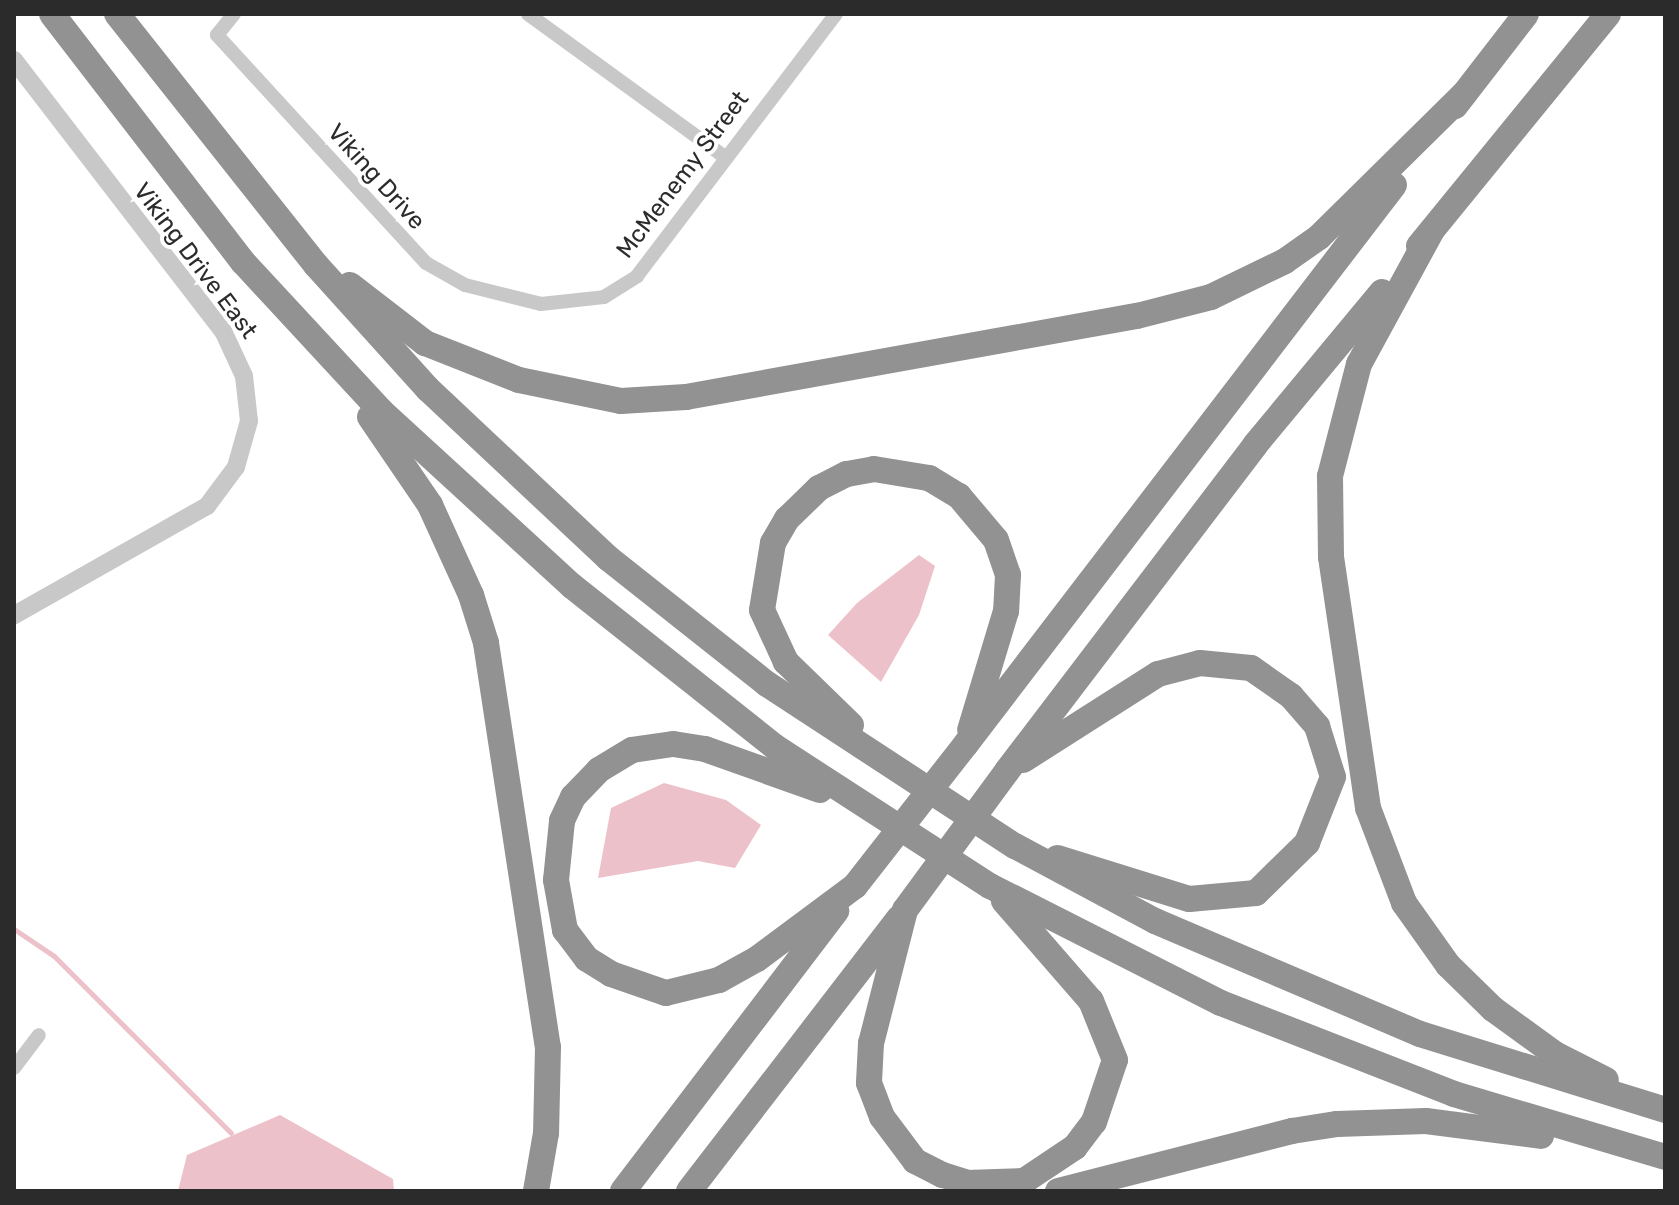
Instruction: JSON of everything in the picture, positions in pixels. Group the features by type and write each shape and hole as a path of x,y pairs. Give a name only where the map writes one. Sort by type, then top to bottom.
{"highway":[{"path":"52,14 193,203 321,349 420,449 572,586 692,685 860,806 990,886 1221,1003 1359,1060 1665,1160"},
{"path":"117,14 278,220 428,389 608,558 767,684 902,775 1020,849 1155,921 1321,995 1507,1063 1665,1110"},
{"path":"623,1191 1526,14"},
{"path":"689,1191 903,915 1255,445 1608,14"},
{"path":"278,220 374,305 425,343 455,357 558,391 621,401 686,397 1137,316 1211,297 1261,274 1319,237 1464,94"},
{"path":"1431,232 1359,364 1336,435 1330,476 1331,557 1368,808 1404,903 1470,988 1555,1054 1665,1103"},
{"path":"321,349 430,505 467,584 486,643 548,1047 546,1133 536,1191"},
{"path":"902,775 786,662 762,610 773,543 787,519 819,488 847,474 874,469 929,478 959,496 996,540 1008,575 1006,611 969,739"},
{"path":"1012,766 1158,674 1200,663 1251,668 1291,696 1317,726 1333,777 1307,843 1256,893 1189,899 1020,849"},
{"path":"855,886 757,959 719,980 666,993 633,985 587,959 565,930 556,851 573,797 599,770 632,750 673,744 705,749 860,806"},
{"path":"903,915 871,1043 869,1083 882,1117 915,1161 943,1175 967,1183 1024,1181 1075,1147 1094,1122 1115,1060 1091,1001 990,886"},
{"path":"1058,1191 1292,1131 1381,1121 1482,1126 1665,1160"}],"street":[{"name":"Viking Drive","path":"234,14 217,35 426,263 465,285 533,302"},
{"path":"528,14 726,158"},
{"name":"McMenemy Street","path":"533,302 582,302 624,288 836,14"},
{"name":"Viking Drive East","path":"14,60 224,333 244,376 249,421 236,467 207,506 14,615"},
{"path":"14,1068 39,1035"}],"shaded area":[{"path":"919,555 935,566 919,615 881,682 828,635 857,603"},
{"path":"664,783 726,800 761,825 735,868 698,861 598,878 611,808"},
{"path":"280,1115 393,1179 394,1191 178,1191 187,1155"}],"waterway":[{"path":"14,929 54,956 231,1133"}]}
